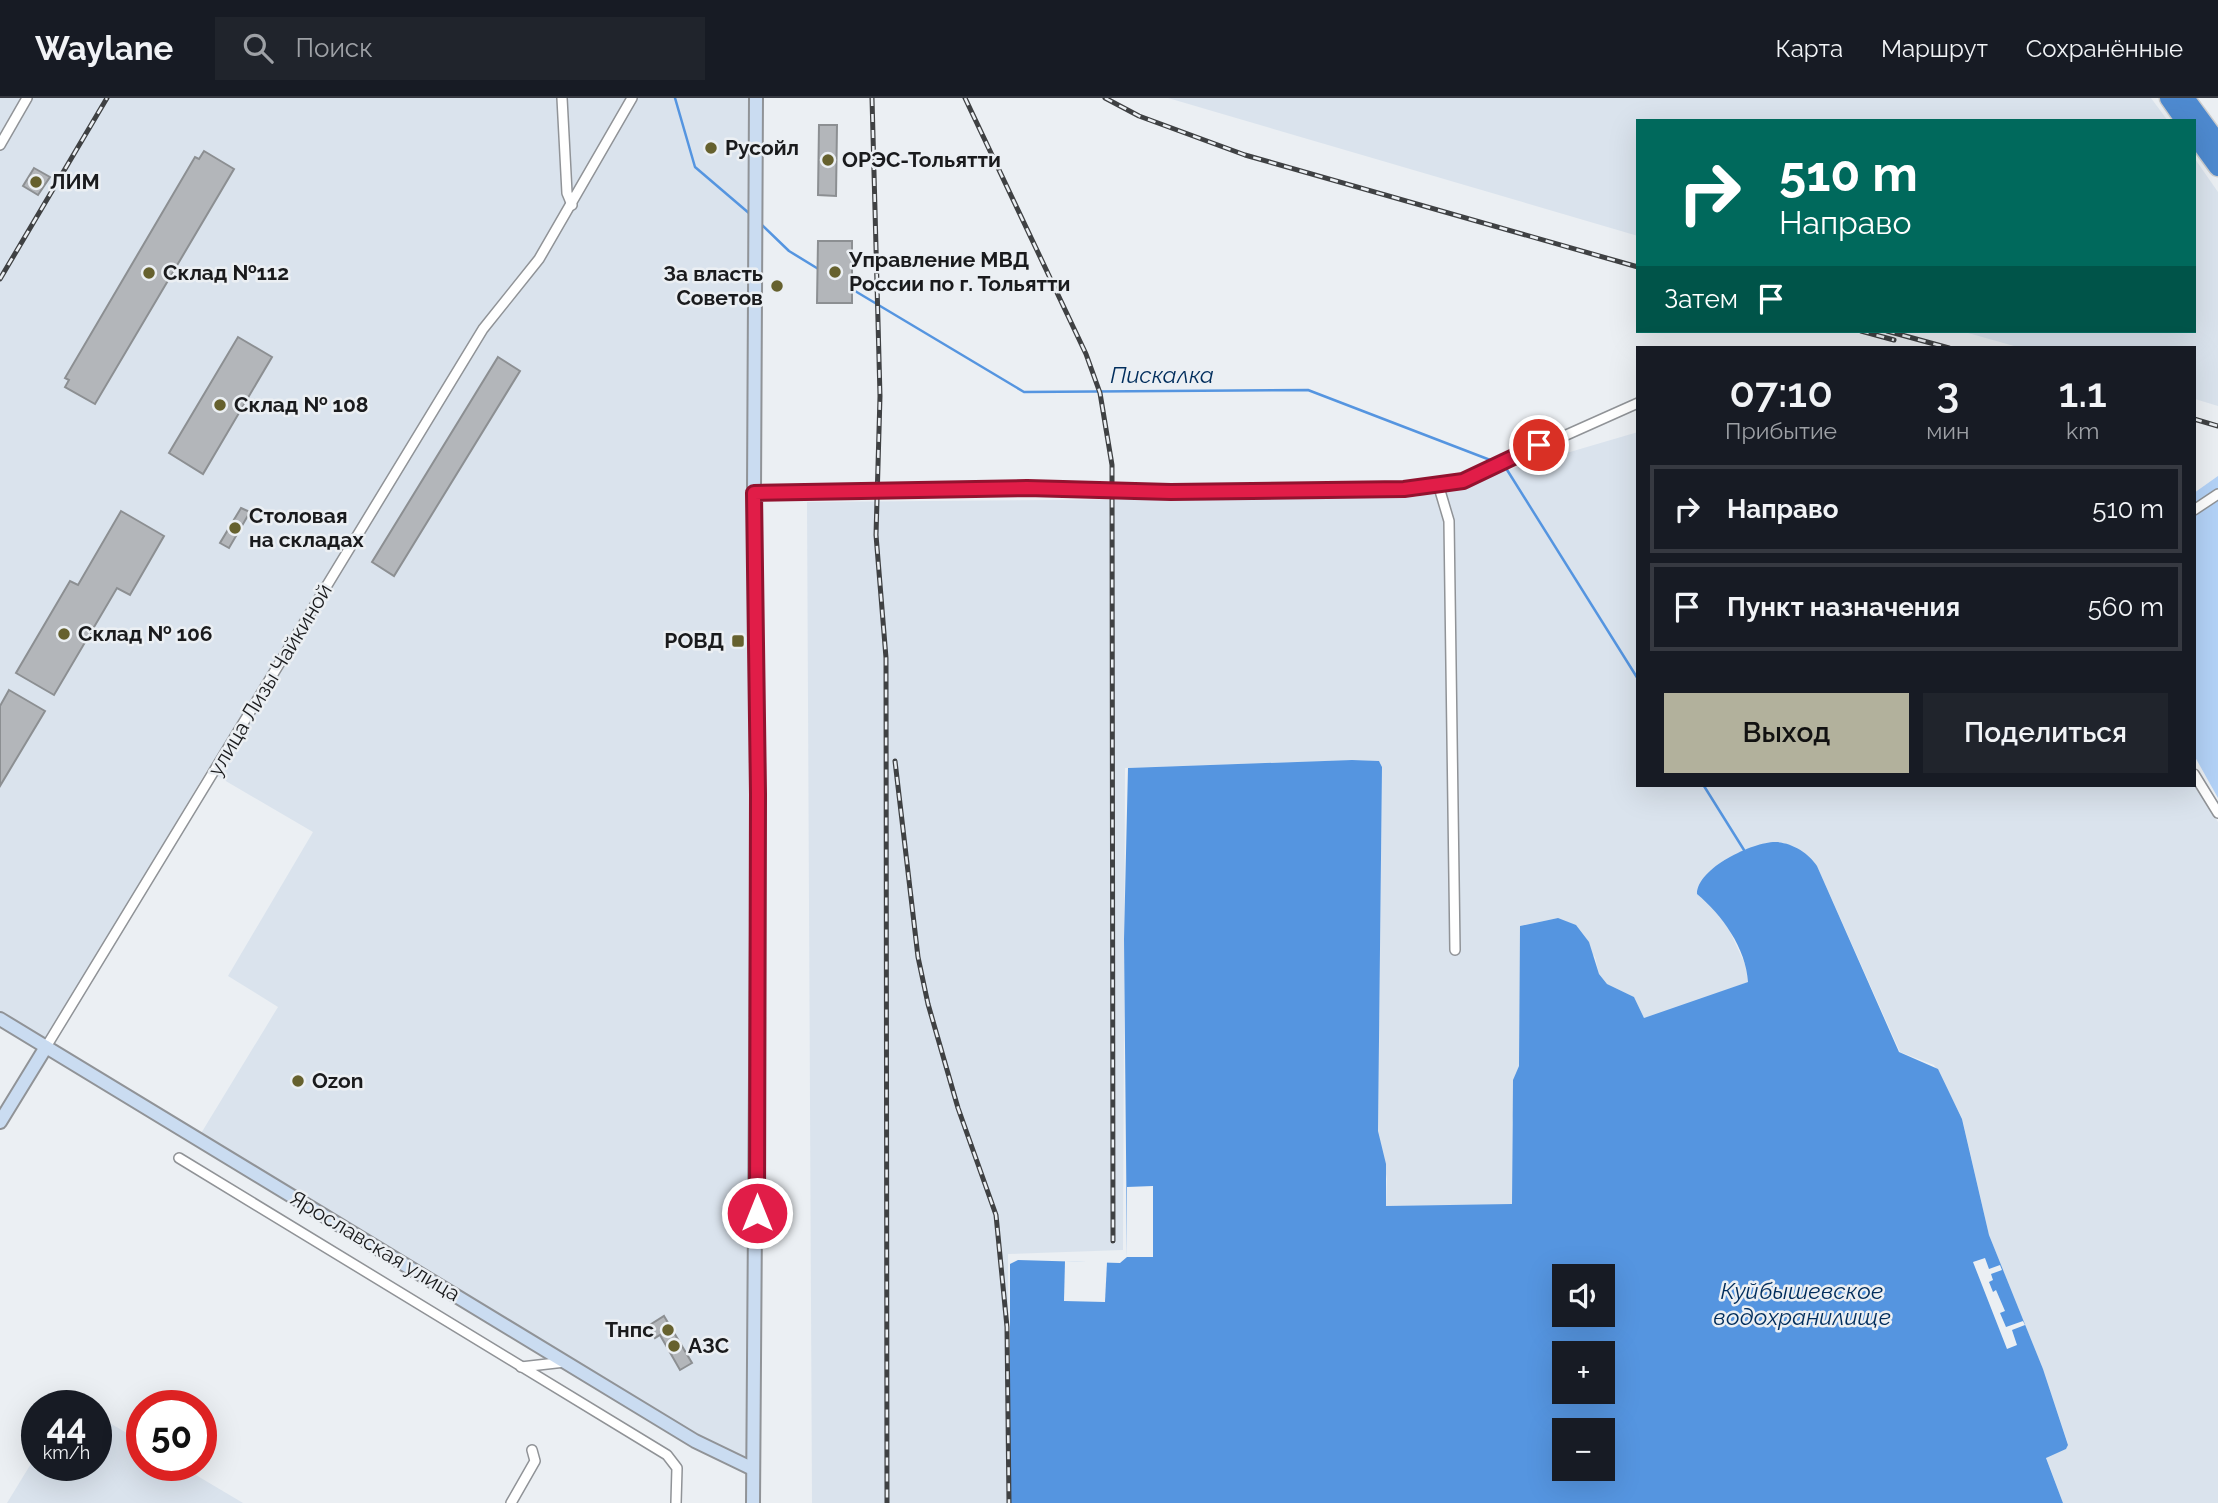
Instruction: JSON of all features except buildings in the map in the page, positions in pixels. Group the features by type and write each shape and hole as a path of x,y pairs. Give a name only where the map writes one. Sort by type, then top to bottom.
{"highway":[{"path":"2169,98 2184,119"},
{"path":"2185,98 2218,143"},
{"path":"2196,137 2218,167"}],"main road":[{"path":"753,1503 758,808 754,493 756,98"},
{"name":"Ярославская улица","path":"0,1019 695,1441 753,1469"},
{"name":"улица Лизы Чайкиной","path":"0,1122 46,1047"}],"street":[{"path":"0,145 27,98"},
{"path":"562,98 567,193 572,205"},
{"name":"улица Лизы Чайкиной","path":"46,1047 483,330 540,260 632,98"},
{"path":"754,493 1027,488 1171,492 1404,489 1463,481 1636,404"},
{"path":"1438,484 1449,521 1455,950"},
{"path":"2196,509 2218,495"},
{"path":"2196,777 2218,813"},
{"path":"179,1158 667,1455 677,1468 676,1503"},
{"path":"521,1367 566,1362"},
{"path":"511,1503 536,1461 532,1450"}],"shaded area":[{"path":"0,98 752,98 751,1305 747,1462 697,1437 200,1135 278,1007 228,976 313,832 207,770 46,1042 0,1014"},
{"path":"1168,98 2151,98 2167,119 1636,119 1636,235"},
{"path":"2196,160 2218,192 2218,406 2196,399 2196,346 2014,346 1968,333 2196,333"},
{"path":"1636,433 1636,787 2196,787 2196,785 2218,822 2218,1503 2063,1503 2046,1457 2066,1449 2068,1444 2043,1369 1989,1235 1962,1118 1934,1065 1900,1052 1817,866 1784,843 1775,842 1744,850 1724,860 1705,877 1701,897 1713,905 1725,921 1745,964 1748,982 1664,1013 1644,1018 1634,997 1607,984 1599,974 1595,957 1558,918 1520,926 1519,1066 1512,1124 1512,1205 1386,1206 1387,1179 1378,1131 1382,767 1379,761 1352,760 1125,768 1123,1250 1008,1254 1009,1503 812,1503 807,502 1416,497"},
{"path":"2218,476 2218,798 2196,759 2196,492"},
{"path":"112,1424 126,1433 126,1481 206,1481 243,1503 7,1503 21,1480 112,1481"}],"water":[{"name":"Куйбышевское водохранилище","path":"1379,761 1382,767 1378,1131 1386,1164 1386,1206 1512,1204 1513,1080 1519,1066 1520,926 1558,918 1576,925 1589,942 1599,974 1607,984 1634,997 1644,1018 1748,982 1738,945 1724,922 1697,894 1699,884 1716,866 1754,846 1775,842 1793,846 1817,866 1899,1052 1938,1069 1962,1119 1989,1235 2043,1369 2068,1445 2066,1449 2046,1458 2063,1503 1010,1503 1010,1264 1018,1260 1120,1263 1127,1257 1124,939 1128,768"}],"pier":[{"path":"1153,1186 1153,1257 1127,1257 1127,1187"},
{"path":"1985,1258 1989,1269 2000,1265 2002,1270 1991,1274 1993,1280 1989,1282 1993,1292 1996,1290 2005,1311 2000,1313 2006,1327 2023,1321 2025,1325 2012,1330 2017,1345 2007,1349 1973,1262"},
{"path":"1065,1261 1107,1262 1105,1302 1064,1301"}],"waterway":[{"name":"Пискалка","path":"675,98 695,167 750,214"},
{"name":"Пискалка","path":"760,223 789,251 820,270"},
{"name":"Пискалка","path":"850,288 1024,392 1308,390 1498,463"},
{"name":"Пискалка","path":"1504,465 1636,676"},
{"name":"Пискалка","path":"1705,787 1744,850"}],"railway":[{"path":"0,279 107,98"},
{"path":"872,98 880,396 876,535 886,658 887,1503"},
{"path":"965,98 1086,354 1100,393 1112,465 1113,1241"},
{"path":"1105,98 1139,116 1245,155 1636,266"},
{"path":"1868,333 1894,340"},
{"path":"1894,333 1942,346"},
{"path":"2196,420 2218,426"},
{"path":"895,761 918,957 928,1004 958,1108 996,1215 1007,1327 1009,1503"}],"place":[{"name":"Русойл","path":"711,148"},
{"name":"ОРЭС-Тольятти","path":"828,160"},
{"name":"ЛИМ","path":"36,182"},
{"name":"Управление МВД России по г. Тольятти","path":"835,272"},
{"name":"Склад №112","path":"149,273"},
{"name":"За власть Советов","path":"777,286"},
{"name":"Склад № 108","path":"220,405"},
{"name":"Столовая на складах","path":"235,528"},
{"name":"Склад № 106","path":"64,634"},
{"name":"РОВД","path":"738,641"},
{"name":"Ozon","path":"298,1081"},
{"name":"Тнпс","path":"668,1330"},
{"name":"АЗС","path":"674,1346"}],"route":[{"path":"757,1213 758,794 754,493 1027,488 1171,492 1404,489 1463,481 1539,445"}]}
